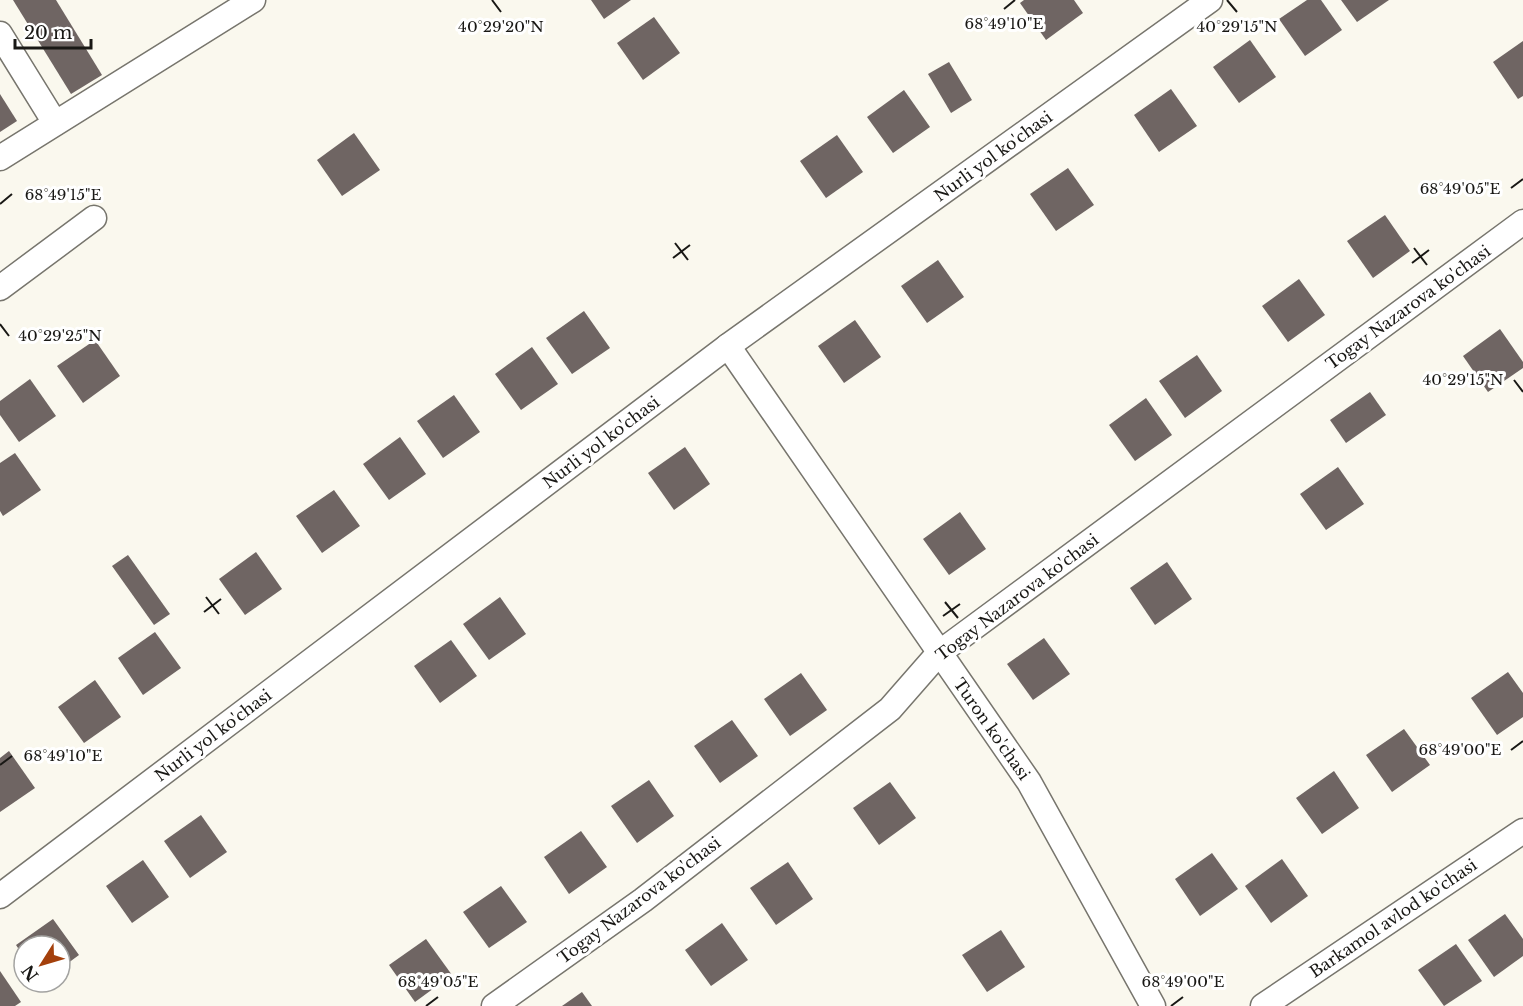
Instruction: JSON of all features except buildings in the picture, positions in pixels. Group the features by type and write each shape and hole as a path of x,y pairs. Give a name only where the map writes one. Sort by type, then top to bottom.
{"street":[{"path":"0,158 253,0"},
{"name":"Nurli yol ko'chasi","path":"0,896 728,346 1210,0"},
{"path":"0,34 55,123"},
{"path":"0,288 93,218"},
{"name":"Togay Nazarova ko'chasi","path":"494,1006 643,900 890,709 939,653 1523,222"},
{"name":"Turon ko'chasi","path":"728,346 1029,782 1153,1006"},
{"name":"Barkamol avlod ko'chasi","path":"1263,1006 1523,831"}]}
